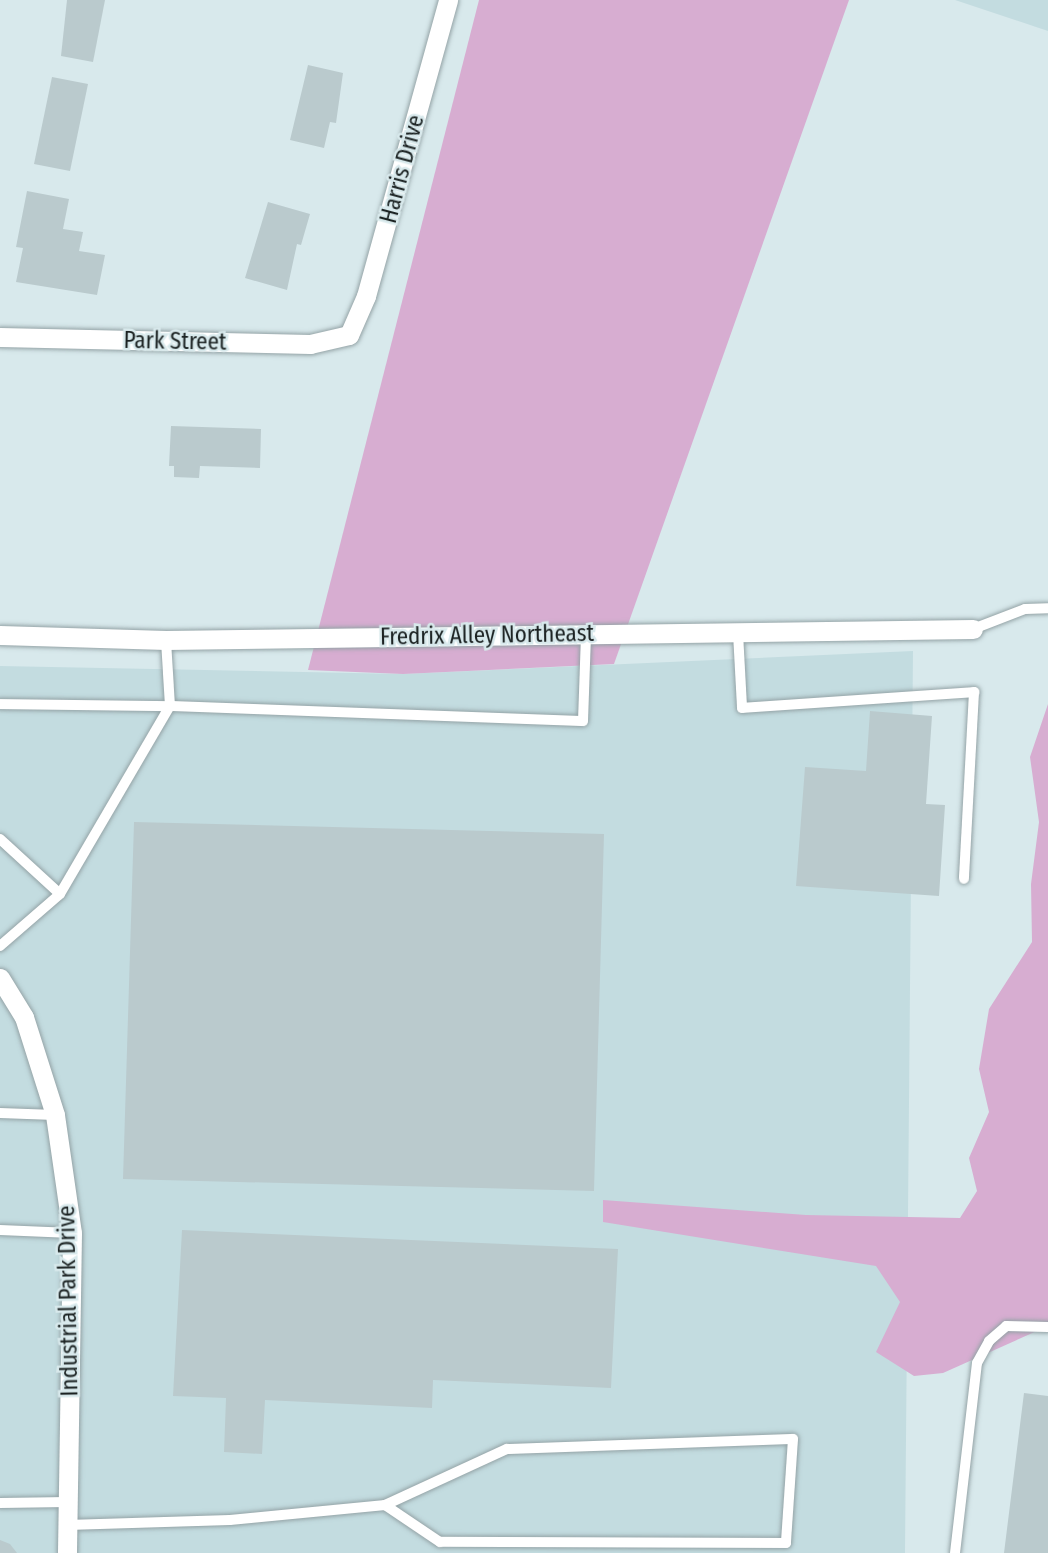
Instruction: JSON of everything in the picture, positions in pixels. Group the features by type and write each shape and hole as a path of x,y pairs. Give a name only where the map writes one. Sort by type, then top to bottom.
{"street":[{"name":"Harris Drive","path":"349,335 366,296 449,0"},
{"name":"Park Street","path":"0,337 310,344 349,335"},
{"name":"Fredrix Alley Northeast","path":"0,635 166,639 973,629"},
{"name":"Industrial Park Drive","path":"0,978 24,1017 55,1115 72,1233 67,1553"}],"lane":[{"path":"973,629 1025,609 1048,608"},
{"path":"0,704 170,706 583,721 586,633"},
{"path":"738,634 742,708 974,692 964,879"},
{"path":"0,946 60,894 170,706 166,639"},
{"path":"0,839 60,894"},
{"path":"0,1113 55,1115"},
{"path":"0,1230 72,1233"},
{"path":"955,1553 977,1363 989,1341 1006,1326 1048,1326"},
{"path":"67,1525 230,1520 385,1505 507,1449 793,1439 786,1542 440,1542 385,1505"},
{"path":"0,1503 68,1502"}],"shaded area":[{"path":"479,0 849,0 614,664 403,674 308,670"},
{"path":"955,0 1048,0 1048,31"},
{"path":"913,651 905,1553 0,1553 0,666 403,674"},
{"path":"1048,704 1048,1326 943,1373 914,1376 876,1352 900,1302 876,1266 603,1222 603,1200 806,1215 960,1218 977,1191 969,1158 989,1112 979,1069 989,1009 1032,942 1031,884 1039,822 1030,757"}],"building":[{"path":"67,0 105,0 93,62 61,56"},
{"path":"308,65 343,73 336,123 330,122 324,148 290,140"},
{"path":"52,77 88,84 70,171 34,164"},
{"path":"27,191 69,199 63,229 83,232 79,251 105,255 97,295 16,282 23,248 16,247"},
{"path":"268,202 310,214 301,245 297,244 287,290 245,278"},
{"path":"171,426 261,429 260,468 200,466 199,478 174,477 174,466 169,466"},
{"path":"870,711 932,716 926,804 945,805 939,896 796,886 805,767 866,771"},
{"path":"134,822 604,834 594,1191 123,1179"},
{"path":"182,1230 618,1249 611,1388 433,1380 432,1408 265,1400 262,1454 224,1452 226,1398 173,1396"},
{"path":"1024,1393 1048,1396 1048,1553 1004,1553"},
{"path":"0,1540 10,1544 17,1553 0,1553"}]}
